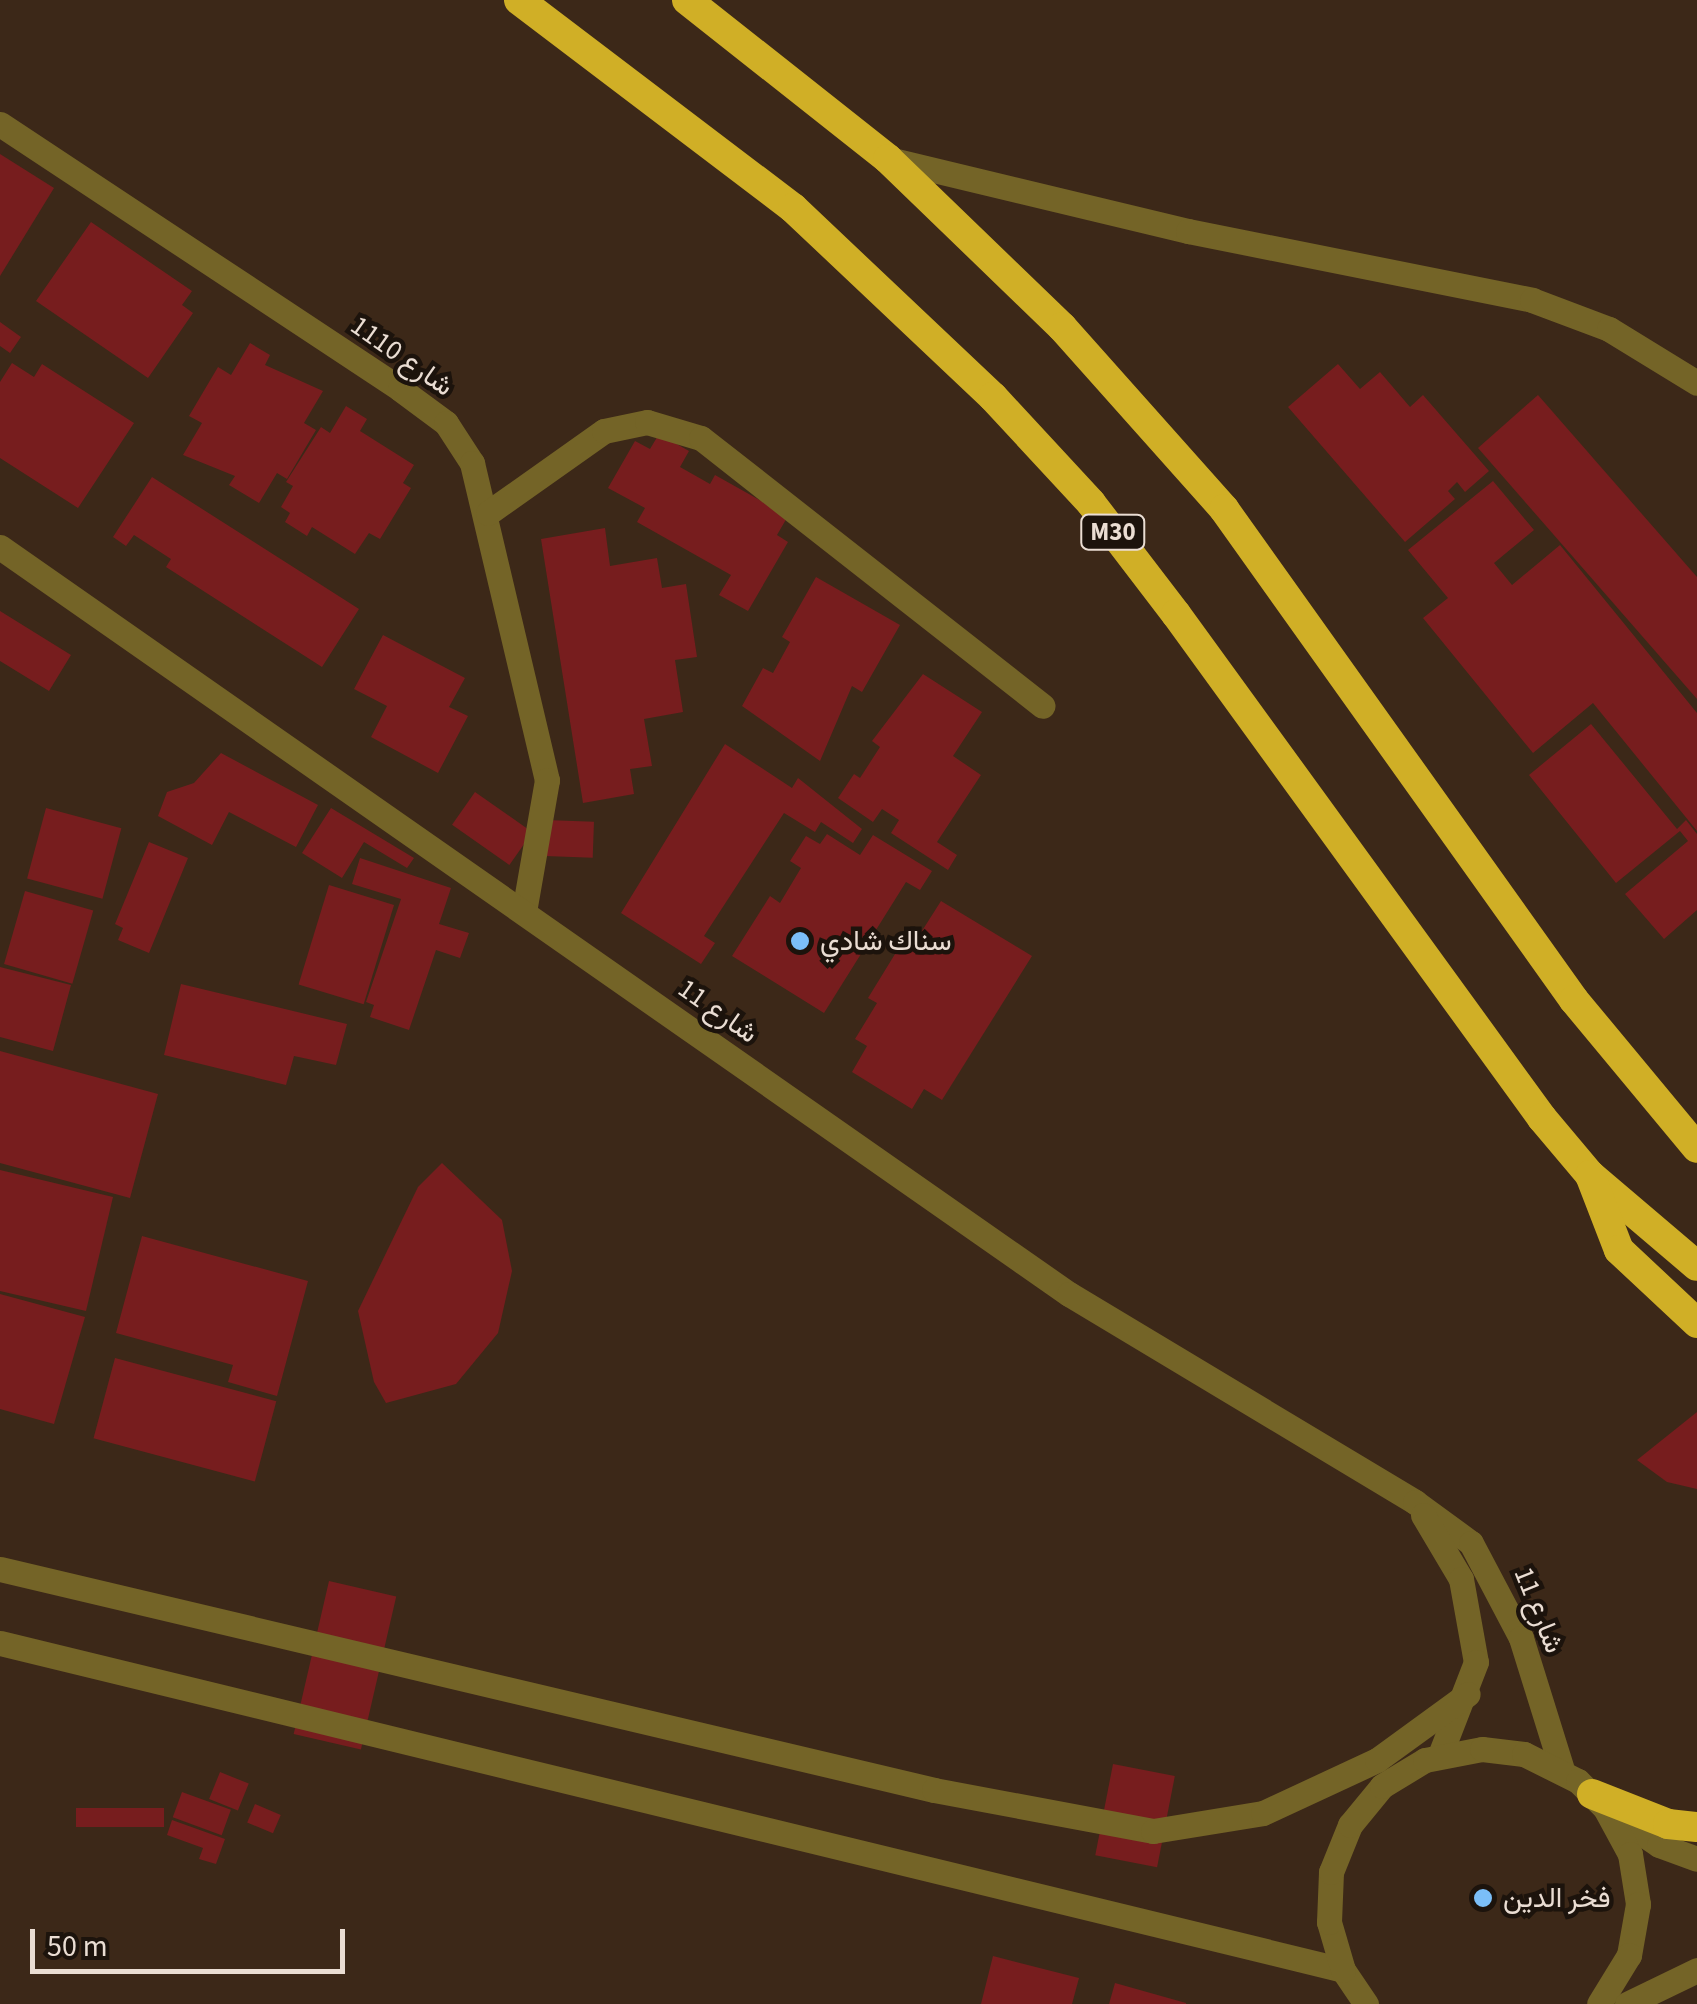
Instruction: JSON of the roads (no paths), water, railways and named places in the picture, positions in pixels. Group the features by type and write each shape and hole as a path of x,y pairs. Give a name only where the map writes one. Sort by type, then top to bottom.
{"highway":[{"name":"M30","path":"519,0 793,208 968,372 1079,490 1176,614 1426,965 1590,1175 1697,1266"},
{"path":"687,0 888,159 1062,328 1224,509 1574,1000 1697,1148"},
{"path":"1590,1175 1618,1250 1697,1323"},
{"path":"1599,1801 1668,1824 1697,1827"}],"street":[{"name":"شارع 1110","path":"0,124 446,423 472,463 488,513 547,780 524,912"},
{"path":"888,159 1188,231 1532,300 1609,328 1697,383"},
{"path":"488,513 604,431 648,422 701,438 1042,706"},
{"name":"شارع 11","path":"0,547 1069,1294 1416,1502 1471,1543 1502,1590 1562,1770"},
{"name":"شارع 11","path":"1416,1502 1462,1579 1476,1662 1468,1694 1433,1758"},
{"path":"0,1568 934,1790 1153,1831 1264,1813 1376,1760 1468,1694"},
{"path":"0,1643 1343,1970"},
{"path":"1376,1760 1433,1758 1482,1749 1524,1754 1562,1770 1659,1845 1697,1859"},
{"path":"1366,2004 1343,1970 1329,1922 1332,1872 1344,1840 1382,1786 1433,1758"},
{"path":"1599,1801 1630,1854 1638,1904 1629,1955 1599,2004"},
{"path":"1626,2004 1697,1970"}],"place":[{"name":"سناك شادي","path":"800,941"},
{"name":"فخر الدين","path":"1483,1898"}]}
